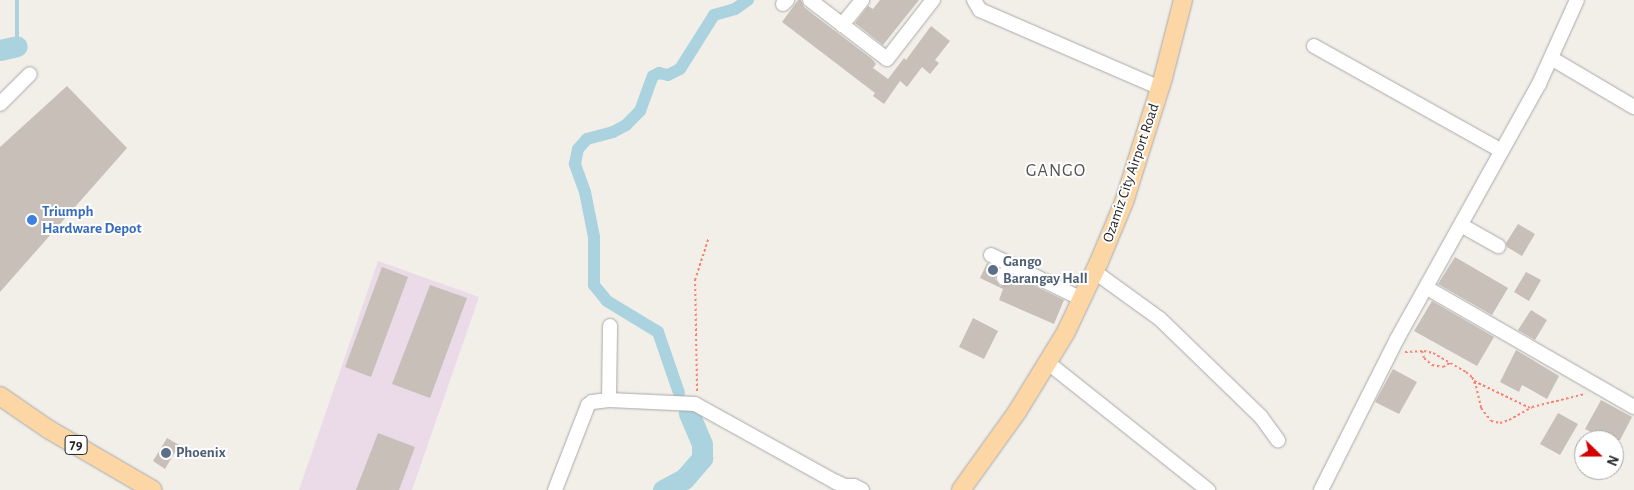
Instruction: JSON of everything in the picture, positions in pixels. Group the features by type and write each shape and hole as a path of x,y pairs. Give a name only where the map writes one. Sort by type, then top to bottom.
{"main road":[{"name":"Ozamiz City Airport Road","path":"962,490 1017,412 1066,332 1082,299 1124,202 1160,88 1183,0"},
{"name":"79","path":"0,396 48,428 153,490"}],"street":[{"path":"810,0 887,59 933,0"},
{"path":"842,25 862,0"},
{"path":"974,0 980,10 1160,88"},
{"path":"1321,490 1390,353 1502,151 1551,58 1577,0"},
{"path":"1314,46 1502,151"},
{"path":"1551,58 1634,107"},
{"path":"0,104 30,74"},
{"path":"1461,225 1498,246"},
{"path":"991,254 1082,299"},
{"path":"1004,278 1010,264"},
{"path":"1094,272 1160,319 1261,417 1278,440"},
{"path":"1426,288 1634,406"},
{"path":"609,400 610,326"},
{"path":"1047,362 1208,490"},
{"path":"556,490 588,405 598,400 609,400 697,405 836,482 862,490"}],"path":[{"path":"697,405 694,291 700,262 709,238"},
{"path":"1390,353 1422,351 1433,353 1466,372 1474,381 1530,408"},
{"path":"1422,351 1424,358 1432,365 1443,367 1450,363"},
{"path":"1474,381 1481,408 1491,421 1500,423 1530,408 1606,391"}],"shaded area":[{"path":"378,261 479,297 412,490 299,490"}],"building":[{"path":"798,0 801,0 804,7 872,59 876,64 873,68 888,79 904,58 906,60 931,26 950,41 935,60 939,63 930,74 922,67 907,87 900,81 884,104 873,96 875,93 782,22"},
{"path":"880,0 919,0 883,45 855,23 868,6 873,9"},
{"name":"Triumph Hardware Depot","path":"67,86 127,148 0,292 0,147"},
{"path":"1518,224 1535,234 1522,256 1507,247 1506,243"},
{"path":"1455,257 1508,288 1492,315 1438,284"},
{"path":"987,263 999,268 995,279 1000,286 1009,285 1014,276 1064,300 1054,324 999,300 1003,289 980,278"},
{"path":"382,267 408,277 371,377 345,367"},
{"path":"1526,272 1541,280 1529,301 1514,292"},
{"path":"430,285 467,298 430,398 392,384"},
{"path":"1432,301 1494,337 1477,366 1414,331"},
{"path":"1531,310 1547,320 1535,340 1518,330"},
{"path":"973,318 998,331 984,359 959,347"},
{"path":"1516,350 1559,376 1547,399 1522,385 1519,392 1500,382"},
{"path":"1393,369 1417,382 1399,414 1375,402"},
{"path":"1601,400 1632,417 1624,432 1624,430 1585,429"},
{"path":"1558,413 1578,424 1560,455 1540,444"},
{"path":"378,433 415,447 399,490 356,490"},
{"name":"Phoenix","path":"167,438 179,445 165,469 153,461"}],"waterway":[{"path":"17,0 17,46"},
{"path":"679,393 658,332 607,301 594,285 594,237 585,192 575,164 578,149 587,139 613,132 626,125 640,111 653,76 659,73 668,75 680,69 714,15 735,9 748,0"},
{"path":"0,50 17,46"},
{"path":"663,490 684,479 702,458 702,444 689,413"}],"place":[{"name":"Triumph Hardware Depot","path":"32,220"},
{"name":"Gango Barangay Hall","path":"993,270"},
{"name":"Phoenix","path":"166,453"}],"district":[{"name":"GANGO","path":"1056,171"}]}
